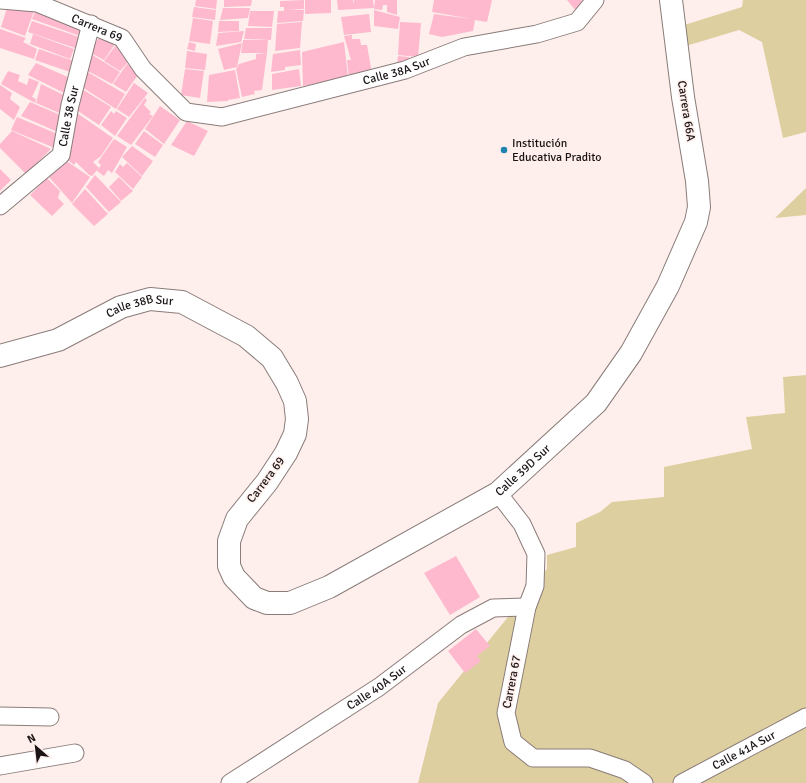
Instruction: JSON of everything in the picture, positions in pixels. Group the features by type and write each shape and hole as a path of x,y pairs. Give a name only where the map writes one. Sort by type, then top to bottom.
{"main road":[{"name":"Carrera 66A","path":"671,0 683,97 698,181 698,207 696,222"},
{"name":"Calle 39D Sur","path":"254,598 267,603 290,603 323,590 498,493 596,403 631,353 668,286 696,222"},
{"name":"Calle 38B Sur","path":"0,356 58,340 121,307 150,299 182,302 246,336 272,358"},
{"name":"Carrera 69","path":"254,598 234,577 229,566 229,541 237,519 267,482 286,453 295,434 297,418 295,401 287,383 272,358"}],"street":[{"name":"Carrera 69","path":"0,0 37,3 122,38 143,69 186,112"},
{"name":"Calle 38A Sur","path":"186,112 222,117 405,70 464,47 537,34 577,22 595,0"},
{"name":"Calle 38 Sur","path":"0,206 61,155 70,105 91,24"},
{"name":"Carrera 67","path":"498,493 522,524 536,554 535,586 527,607 506,713 513,742 533,758 590,758 625,770 644,783"},
{"name":"Calle 40A Sur","path":"230,783 379,687 461,625 493,608 527,607"},
{"path":"0,716 50,717"},
{"name":"Calle 41A Sur","path":"682,783 806,717"},
{"path":"0,766 75,753"}],"shaded area":[{"path":"743,0 806,0 806,132 783,138 762,42 739,30 686,46 681,26 742,7"},
{"path":"806,188 806,215 775,218"},
{"path":"806,375 806,783 418,783 438,703 547,569 547,555 576,547 576,523 600,512 612,502 664,497 664,467 752,449 746,417 785,413 783,377"}],"building":[{"path":"196,0 217,0 216,9 195,6"},
{"path":"224,0 252,0 251,6 224,7"},
{"path":"304,0 304,9 287,10 304,10 303,21 277,23 278,11 284,11 284,7 280,7 280,1"},
{"path":"305,0 331,0 331,13 305,14"},
{"path":"337,0 353,0 354,4 354,0 373,0 374,8 338,10"},
{"path":"375,0 397,0 397,15 387,12 387,5 383,5 382,10 374,9"},
{"path":"434,0 492,0 487,22 475,20 473,31 442,37 429,34 434,14 472,19 432,12"},
{"path":"567,0 581,0 585,4 576,11"},
{"path":"8,5 35,8 25,36 1,27"},
{"path":"194,7 216,10 215,20 192,17"},
{"path":"223,8 250,8 248,18 220,20"},
{"path":"36,9 83,27 80,36 32,19"},
{"path":"374,10 400,17 398,29 374,26"},
{"path":"250,11 274,11 272,27 248,26"},
{"path":"369,14 371,32 344,35 341,17"},
{"path":"193,18 213,21 210,44 189,41"},
{"path":"32,21 79,37 75,48 28,32"},
{"path":"219,21 239,21 239,31 218,32"},
{"path":"302,22 300,48 275,51 277,24"},
{"path":"400,22 421,23 418,57 398,55"},
{"path":"246,28 272,28 271,40 244,39"},
{"path":"0,29 26,38 23,42 37,49 34,59 0,48"},
{"path":"244,31 241,42 216,46 218,33"},
{"path":"33,34 74,49 70,59 30,44"},
{"path":"352,35 352,39 360,39 361,45 367,45 371,68 370,71 349,77 347,60 351,60 344,36"},
{"path":"106,38 115,44 104,60 91,53 94,43 98,39"},
{"path":"243,40 268,40 267,53 241,53"},
{"path":"189,42 196,44 195,51 187,49"},
{"path":"344,42 348,77 303,86 302,52"},
{"path":"242,43 237,67 224,70 218,49"},
{"path":"116,45 132,58 120,71 104,61"},
{"path":"39,49 74,61 70,72 35,60"},
{"path":"300,50 301,65 285,67 285,70 271,72 273,54"},
{"path":"187,51 207,54 205,70 185,68"},
{"path":"267,53 262,90 254,91 255,94 242,97 236,69 239,64 256,59 256,54"},
{"path":"91,54 120,72 112,84 86,70"},
{"path":"398,56 409,57 409,61 397,66"},
{"path":"36,63 70,78 66,94 28,75"},
{"path":"127,64 140,72 126,92 113,84"},
{"path":"185,69 204,71 200,98 181,95"},
{"path":"299,69 301,86 272,90 272,74"},
{"path":"235,70 240,98 228,101 207,102 209,75"},
{"path":"8,71 20,75 18,81 27,85 29,78 39,82 32,97 36,99 35,103 1,84"},
{"path":"86,71 125,94 116,109 82,87"},
{"path":"134,83 148,93 129,117 117,109"},
{"path":"41,84 68,97 61,109 66,113 64,115 36,103"},
{"path":"0,85 12,93 10,99 20,107 14,120 0,109"},
{"path":"82,89 111,107 99,125 78,111"},
{"path":"145,98 147,100 144,105 151,112 149,114 153,116 131,145 117,136"},
{"path":"30,102 65,117 60,133 21,116"},
{"path":"160,106 180,120 164,144 145,129"},
{"path":"111,111 114,114 116,111 127,118 115,136 101,125"},
{"path":"77,113 113,138 101,156 93,162 99,168 92,176 89,175 76,162 74,165 67,159 70,155"},
{"path":"17,117 60,135 57,149 11,130"},
{"path":"187,121 208,131 194,156 171,145"},
{"path":"12,131 51,149 35,165 38,169 29,177 0,148 0,144"},
{"path":"144,131 163,145 155,157 135,144"},
{"path":"114,139 127,147 112,173 108,170 104,176 97,171 101,165 98,162"},
{"path":"132,146 153,161 142,176 122,157"},
{"path":"65,160 90,177 72,203 49,177"},
{"path":"127,163 142,177 133,189 115,172 120,164 123,167"},
{"path":"0,169 11,180 0,191"},
{"path":"95,175 121,202 109,212 86,187"},
{"path":"119,177 133,191 121,201 109,187"},
{"path":"47,178 60,191 58,198 64,204 52,216 30,195"},
{"path":"85,189 108,214 94,226 72,204"},
{"path":"456,556 480,597 450,615 424,573"},
{"path":"476,629 490,646 477,656 481,661 465,673 448,651"}],"place":[{"name":"Institución Educativa Pradito","path":"504,150"}]}
